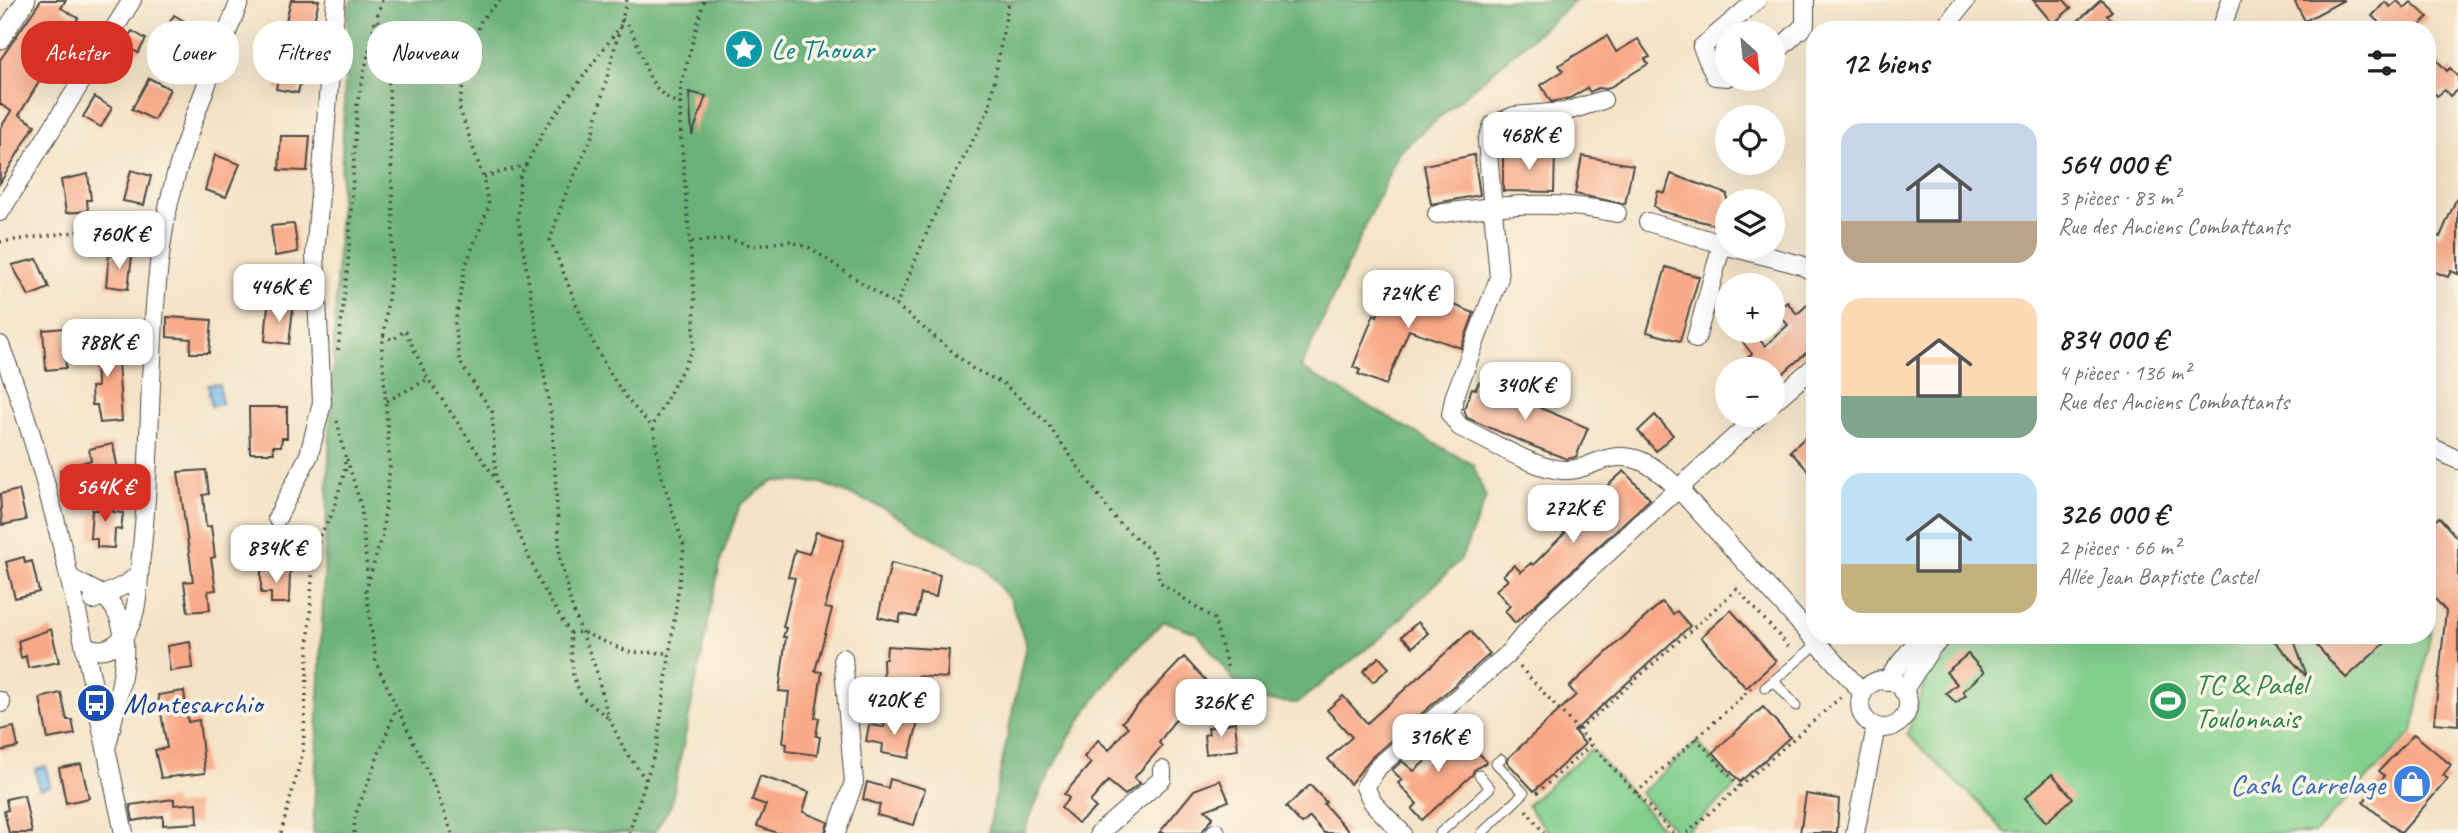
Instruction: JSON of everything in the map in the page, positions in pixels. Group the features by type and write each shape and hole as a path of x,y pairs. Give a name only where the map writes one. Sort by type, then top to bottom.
{"street":[{"path":"0,40 26,0"},
{"path":"0,212 132,0"},
{"path":"106,751 122,664 124,635 131,620 148,497 156,304 163,239 190,132 240,0"},
{"path":"277,518 309,455 322,403 316,255 336,0"},
{"path":"1732,21 1757,0"},
{"path":"1785,44 1805,25 1805,0"},
{"path":"1950,21 1966,0"},
{"path":"2224,21 2231,0"},
{"path":"1715,36 1702,47 1715,76"},
{"path":"1603,100 1564,112 1514,116 1493,125 1487,141 1499,278 1454,398 1451,415 1460,427 1551,469 1582,470 1598,462 1632,456 1645,460 1679,489 1806,630"},
{"path":"1437,214 1493,206 1581,205 1617,213"},
{"path":"1648,222 1715,242"},
{"path":"1696,339 1723,259"},
{"path":"1778,259 1806,268"},
{"path":"1,352 33,434 85,646 124,833"},
{"path":"1785,392 1806,374"},
{"path":"1402,833 1373,803 1365,788 1378,767 1508,654 1544,611 1746,427"},
{"path":"2436,449 2458,460"},
{"path":"78,616 84,605 138,575"},
{"path":"69,577 104,596 113,606 124,635"},
{"path":"85,646 108,650 124,635"},
{"path":"1819,644 1859,689 1861,710 1869,723 1876,727 1892,727 1905,716 1907,700 1903,691 1886,681"},
{"path":"1859,689 1886,681 1915,644"},
{"path":"1903,691 1913,672 1937,644"},
{"path":"836,833 854,782 843,658"},
{"path":"1855,833 1876,727"},
{"path":"1099,833 1162,779 1162,770"}],"lane":[{"path":"1765,688 1817,644"},
{"path":"1774,681 1796,706"},
{"path":"1482,833 1520,802 1524,793 1496,763 1501,759"},
{"path":"1440,833 1490,788 1479,775"}],"path":[{"path":"321,367 338,353 357,105 382,0"},
{"path":"496,480 492,412 460,362 455,323 465,267 489,206 483,177 460,107 466,69 481,20 500,0"},
{"path":"626,0 591,139 564,198 550,240 604,367 631,406 654,428"},
{"path":"629,833 657,746 684,547 660,471 654,428 694,349 695,302 681,85 704,0"},
{"path":"897,306 937,209 989,109 1009,0"},
{"path":"377,16 389,85 393,221 392,265 383,335 390,466 382,536 366,590 376,663 434,785 452,833"},
{"path":"622,19 632,28 643,69 667,100 681,104"},
{"path":"621,26 546,127 520,176 517,219 552,421 560,559 610,719 625,751 647,781"},
{"path":"483,177 526,165"},
{"path":"0,242 97,229 152,216 163,239"},
{"path":"691,242 727,239 754,246 789,241 810,247 897,306 972,368 1004,384 1047,423 1116,520 1154,554 1160,582 1214,619 1228,669"},
{"path":"383,335 393,340 405,330 428,379 496,480 540,583 570,632 573,676 577,687 582,697 610,719"},
{"path":"387,401 428,379"},
{"path":"334,410 361,506 368,584"},
{"path":"281,833 303,752 312,577 320,535 331,516 345,471 345,456"},
{"path":"1579,730 1737,589 1793,651"},
{"path":"570,632 582,632 629,653 671,653"},
{"path":"1508,654 1673,833"},
{"path":"1688,833 1859,689"},
{"path":"1636,793 1741,697"},
{"path":"354,833 355,816 396,709"},
{"path":"1696,738 1740,787"},
{"path":"1544,833 1520,802 1592,744"}],"green space":[{"path":"351,0 1576,0 1399,152 1301,368 1473,465 1486,498 1461,559 1383,636 1297,703 1249,700 1197,633 1164,621 1120,668 1082,719 1049,774 1024,833 988,833 1026,644 1010,600 984,567 881,507 821,483 773,481 740,505 721,559 671,805 654,833 313,833 345,84 353,84 353,21 348,21"},
{"name":"TC & Padel Toulonnais","path":"1957,644 2428,644 2413,732 2314,833 2006,833 1979,803 1907,735 1929,670"},
{"path":"1697,742 1736,787 1684,833 1677,833 1640,793"},
{"path":"1591,749 1667,833 1549,833 1527,805"}],"water":[{"path":"219,384 222,404 211,406 208,385"},
{"path":"46,766 50,786 39,789 35,769"}],"building":[{"path":"41,0 66,0 61,8 78,18 76,21 27,21"},
{"path":"291,0 319,0 314,21 286,21"},
{"path":"2033,0 2064,0 2071,8 2056,21 2050,21"},
{"path":"2101,0 2112,11 2107,15 2113,21 2078,21"},
{"path":"2294,0 2344,0 2305,21"},
{"path":"2397,1 2405,8 2411,2 2428,17 2424,21 2377,21 2372,16 2385,2 2390,7"},
{"path":"174,15 184,21 170,21"},
{"path":"21,29 21,84 38,84 19,115 35,125 0,183 0,129 11,111 0,104 0,60"},
{"path":"133,32 146,39 138,53 133,50"},
{"path":"1607,36 1616,52 1638,39 1650,57 1645,59 1648,64 1607,89 1598,88 1590,92 1587,88 1570,98 1551,102 1541,85 1563,71 1559,65"},
{"path":"2436,59 2447,71 2450,68 2458,77 2458,89 2450,96 2445,90 2437,96"},
{"path":"147,82 147,84 160,84 170,89 154,120 132,109"},
{"path":"277,84 300,84 298,93 276,89"},
{"path":"689,92 706,96 692,135"},
{"path":"95,97 112,108 101,127 83,117"},
{"path":"281,136 310,136 307,171 279,170"},
{"path":"1503,152 1555,153 1554,192 1503,191"},
{"path":"215,155 240,164 226,197 205,190"},
{"path":"1474,155 1480,195 1431,204 1424,165"},
{"path":"1582,156 1633,165 1625,204 1575,194"},
{"path":"131,170 151,176 144,205 123,201"},
{"path":"88,174 91,200 87,200 88,211 66,213 61,180"},
{"path":"1671,174 1715,190 1715,225 1660,211 1654,206 1658,191 1665,193"},
{"path":"2458,195 2458,274 2451,271 2448,277 2436,272 2436,235 2440,237"},
{"path":"294,224 298,252 275,256 271,226"},
{"path":"109,255 132,256 128,289 106,286"},
{"path":"37,259 49,288 29,296 12,265"},
{"path":"1666,267 1699,277 1680,341 1647,332"},
{"path":"1395,285 1423,297 1425,293 1474,313 1461,348 1409,330 1386,385 1358,374 1360,370 1353,367 1374,314 1377,316 1387,294 1391,295"},
{"path":"1787,302 1797,314 1806,306 1806,353 1785,371 1785,357 1749,357 1752,354 1744,343 1762,343 1765,346 1768,343 1785,343 1785,328 1788,325 1785,322"},
{"path":"268,305 293,308 289,344 265,341"},
{"path":"167,317 212,320 209,353 190,353 191,339 167,337"},
{"path":"64,328 66,368 46,370 43,330"},
{"path":"96,332 116,332 122,421 100,423 97,405 92,405 91,387 97,387"},
{"path":"1479,382 1588,428 1576,457 1567,459 1467,418 1464,409 1472,388 1476,389"},
{"path":"249,407 287,407 287,438 282,438 281,446 273,446 274,453 250,453"},
{"path":"1655,415 1673,435 1656,451 1638,431"},
{"path":"1806,437 1806,468 1790,451"},
{"path":"113,444 119,475 96,480 95,475 65,485 60,470 91,460 89,449"},
{"path":"206,470 209,494 203,495 206,527 211,526 215,557 211,558 216,590 208,591 210,610 188,612 184,582 193,581 178,472"},
{"path":"1624,471 1650,499 1515,623 1505,611 1510,606 1496,590 1508,580 1503,575 1514,565 1521,572 1531,563 1533,565 1565,533 1558,525 1569,515 1571,518"},
{"path":"19,490 26,520 2,525 0,494"},
{"path":"99,499 114,500 113,512 123,513 121,530 115,529 114,548 97,547 97,539 90,538 92,510 98,510"},
{"path":"2439,517 2458,539 2458,725 2434,723 2446,611 2436,600 2436,520"},
{"path":"816,532 844,540 825,608 832,609 815,671 822,672 815,718 819,718 817,755 786,751 787,744 783,743 789,692 779,691 786,637 783,637 786,628 783,627 795,578 788,577 795,550 809,554"},
{"path":"24,557 25,563 32,561 39,592 15,598 6,562"},
{"path":"891,563 940,575 936,597 921,594 916,617 901,614 899,622 878,617"},
{"path":"261,570 290,571 289,603 271,603 271,593 261,593"},
{"path":"1662,602 1673,614 1677,611 1690,626 1574,731 1585,744 1534,791 1507,762 1508,758 1576,695 1569,687"},
{"path":"1731,610 1776,661 1746,688 1701,637"},
{"path":"1418,622 1428,633 1413,647 1402,636"},
{"path":"51,629 59,662 28,668 26,656 21,658 18,641"},
{"path":"1470,631 1490,654 1371,758 1350,784 1328,759 1352,737 1327,710 1343,696 1367,723"},
{"path":"190,642 193,668 170,671 167,646"},
{"path":"2277,644 2295,644 2306,676"},
{"path":"2315,644 2384,644 2346,678"},
{"path":"887,646 949,650 947,678 918,676 918,691 884,689 883,659 886,659"},
{"path":"1968,654 1984,672 1963,691 1966,695 1956,703 1946,693 1957,684 1946,672"},
{"path":"1184,657 1209,684 1172,724 1159,743 1162,746 1134,778 1140,783 1125,795 1108,781 1090,802 1096,808 1078,823 1061,808 1069,798 1064,794 1091,763 1084,757 1098,740 1109,750 1128,727 1122,722"},
{"path":"1379,657 1389,668 1373,682 1363,671"},
{"path":"184,691 188,722 199,720 205,773 161,778 155,750 167,748 158,695"},
{"path":"61,693 67,720 72,720 75,734 48,739 40,698"},
{"path":"1763,707 1790,737 1740,782 1713,752"},
{"path":"886,718 918,722 909,758 882,753 883,744 866,741 869,725 884,727"},
{"path":"1235,722 1238,750 1206,754 1204,735 1209,734 1208,728"},
{"path":"14,727 18,747 0,751 0,730"},
{"path":"1440,728 1449,738 1453,734 1472,756 1477,751 1487,762 1474,770 1472,775 1422,820 1412,809 1417,804 1398,783 1402,780 1392,770 1402,761 1414,771 1437,751 1439,746 1430,737"},
{"path":"2414,734 2451,765 2443,775 2448,779 2401,833 2363,802 2385,776 2379,771"},
{"path":"81,764 89,798 66,803 59,768"},
{"path":"2052,774 2073,798 2046,822 2025,798"},
{"path":"760,776 809,792 803,812 828,822 825,833 777,833 757,826 766,805 752,800"},
{"path":"890,779 925,789 914,825 877,815 880,805 863,799 867,782 888,788"},
{"path":"1220,780 1229,801 1205,810 1213,817 1201,833 1159,833 1194,790"},
{"path":"1310,785 1350,833 1324,833 1310,817 1302,824 1286,807"},
{"path":"1806,794 1839,799 1837,833 1800,833"},
{"path":"24,795 32,833 9,833 4,811 8,810 6,799"},
{"path":"174,799 174,805 197,803 198,823 163,825 163,816 133,821 130,805"}],"place":[{"name":"Le Thouar","path":"744,49"},
{"name":"TC & Padel Toulonnais","path":"2168,701"},
{"name":"Montesarchio","path":"96,703"},
{"name":"Cash Carrelage","path":"2412,784"}]}
